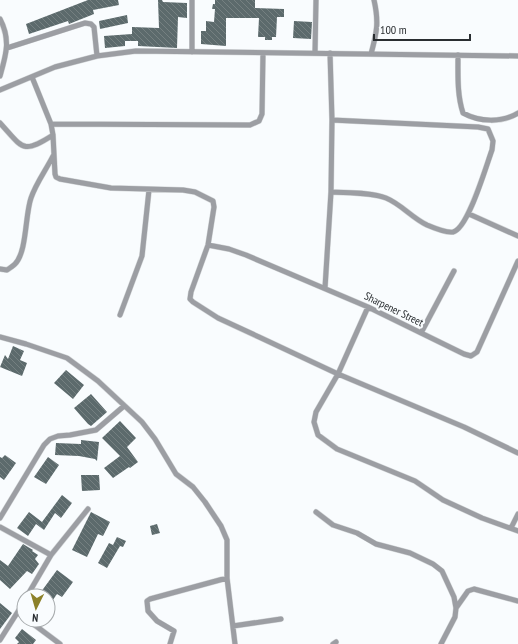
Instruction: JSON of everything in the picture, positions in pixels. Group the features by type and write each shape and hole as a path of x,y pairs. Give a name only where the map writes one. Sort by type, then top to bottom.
{"street":[{"path":"192,0 192,52"},
{"path":"315,53 316,0"},
{"path":"371,54 377,33 377,17 374,0"},
{"path":"0,19 7,35 7,48 0,76"},
{"path":"7,48 85,23 91,24 94,27 97,56"},
{"path":"0,90 55,66 97,56 136,51 518,56"},
{"path":"51,124 250,125 259,121 262,114 263,53"},
{"path":"325,288 331,192 332,120 330,54"},
{"path":"458,55 460,103 463,113 477,119 499,120 512,116 518,112"},
{"path":"32,77 54,135 53,155 56,177 111,188 183,190 195,192 213,201 214,206 208,245 191,292 190,298 193,302 218,318 338,374 464,427 518,453"},
{"path":"331,192 366,194 385,198 395,203 427,225 447,232 454,232 461,227 469,214 492,150 493,141 492,135 488,130 478,127 332,120"},
{"path":"0,124 19,144 27,147 33,147 54,135"},
{"path":"0,269 7,270 16,264 25,232 31,197 53,155"},
{"path":"120,315 142,256 149,190"},
{"path":"469,214 518,236"},
{"name":"Sharpener Street","path":"208,245 229,249 246,255 325,288 471,356 477,352 518,261"},
{"path":"421,333 454,271"},
{"path":"368,307 338,374 316,412 314,422 318,435 324,441 337,449 415,481 443,500 482,518 518,531"},
{"path":"0,337 67,358 98,381 142,422 155,439 176,474 193,488 205,502 221,526 226,540 227,578 235,644"},
{"path":"0,518 44,446 50,439 58,436 96,430 124,406"},
{"path":"32,588 51,555 88,509"},
{"path":"316,512 333,525 357,533 376,544 410,553 433,564 442,571 454,598 456,608 455,617 441,644"},
{"path":"511,528 518,514"},
{"path":"0,527 51,555"},
{"path":"171,643 174,632 173,629 157,621 148,611 147,601 227,578"},
{"path":"456,608 468,591 474,589 518,601"},
{"path":"0,640 16,616"},
{"path":"233,626 281,619"},
{"path":"39,628 60,644"}],"building":[{"path":"88,0 118,0 119,5 93,10 94,14 69,24 68,21 29,34 26,24"},
{"path":"158,0 162,0 163,2 187,3 187,18 178,17 177,48 138,46 138,41 125,41 125,46 105,48 104,36 132,34 132,27 159,28"},
{"path":"215,0 255,0 255,8 284,9 284,17 277,17 276,37 272,37 272,40 265,40 265,37 258,37 259,18 226,18 226,46 201,44 201,31 206,31 206,21 214,22 215,9 212,9 213,4 215,4"},
{"path":"127,15 128,23 100,29 99,21"},
{"path":"294,21 312,22 311,39 293,38"},
{"path":"13,346 24,351 20,360 27,363 22,376 0,367 5,355 8,359"},
{"path":"66,370 84,385 73,399 54,383"},
{"path":"91,394 107,412 91,426 74,408"},
{"path":"120,421 136,438 127,447 138,462 113,478 104,468 120,456 102,438"},
{"path":"81,440 99,442 97,461 95,459 79,456 55,455 56,443 81,444"},
{"path":"5,455 16,463 4,480 0,477 0,457 2,458"},
{"path":"48,457 59,465 46,484 34,477"},
{"path":"81,475 99,475 100,490 82,491"},
{"path":"62,495 72,503 61,518 55,513 44,530 36,524 28,536 17,528 29,512 42,522"},
{"path":"91,512 110,522 103,536 98,534 87,557 72,550"},
{"path":"157,524 160,533 152,535 150,526"},
{"path":"117,537 126,541 123,547 120,546 107,568 98,563 109,543 113,545"},
{"path":"23,544 38,555 35,559 39,564 32,574 27,571 10,589 0,580 0,560 8,566"},
{"path":"57,570 73,582 62,597 57,594 56,595 56,588 44,588"},
{"path":"0,603 12,613 0,629"},
{"path":"22,629 36,640 33,644 17,644 19,642 15,638"}]}
